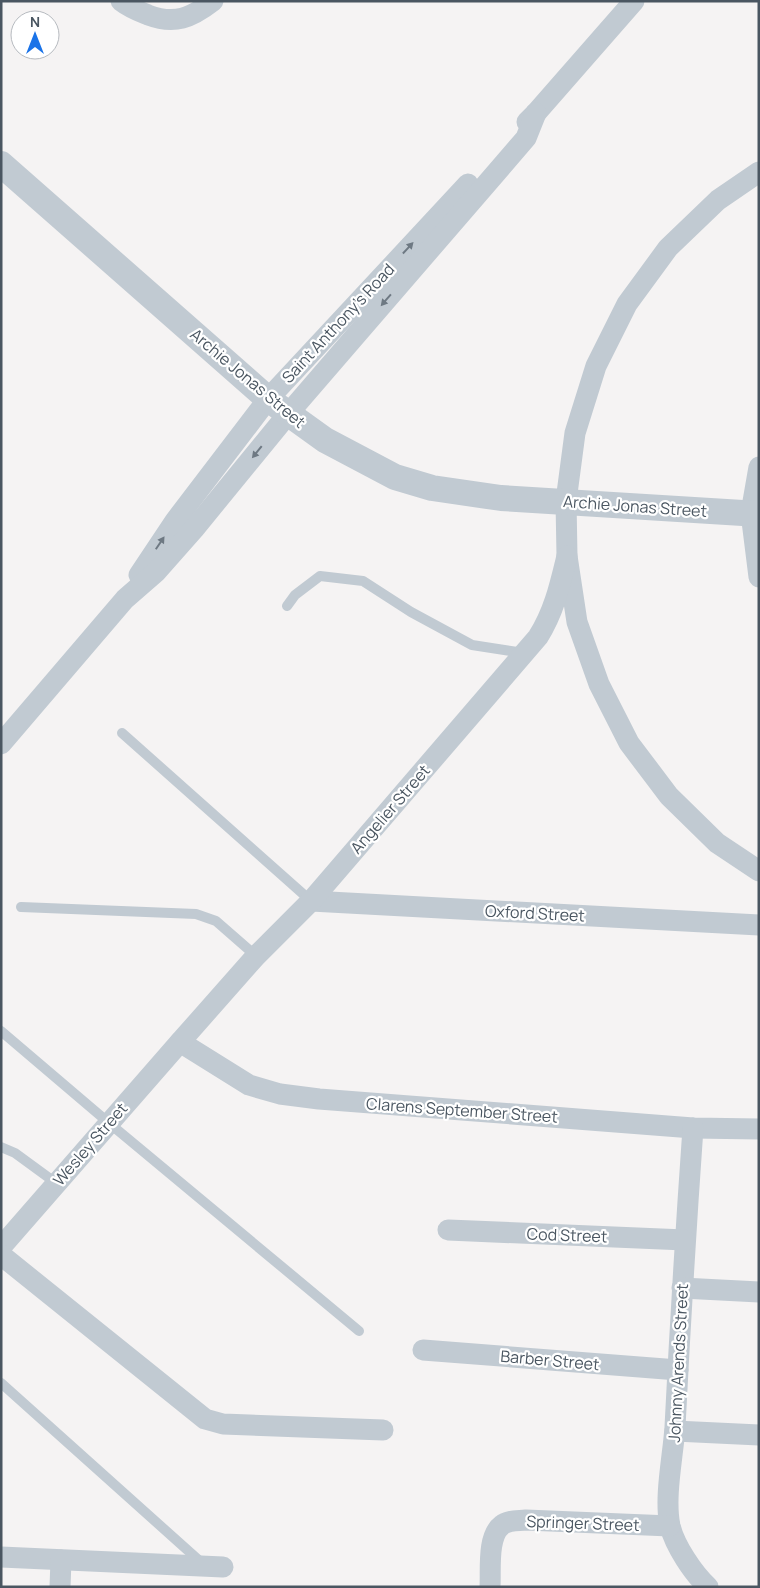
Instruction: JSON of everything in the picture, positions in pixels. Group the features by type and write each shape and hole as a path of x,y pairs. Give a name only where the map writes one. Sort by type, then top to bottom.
{"street":[{"path":"121,1 131,9 162,20 182,19 203,9 213,1"},
{"name":"Saint Anthony's Road","path":"1,744 125,599 175,521 278,406 518,130 536,113 634,1"},
{"name":"Archie Jonas Street","path":"1,164 278,406 325,440 395,477 432,488 500,498 755,514"},
{"path":"759,172 718,200 668,248 627,304 596,366 575,432 566,501 567,556 577,622 598,684 629,743 669,796 717,842 759,871"},
{"path":"759,467 755,514 759,577"},
{"name":"Angelier Street","path":"180,1042 256,956 311,901 538,637 548,622 556,601 567,556"},
{"name":"Oxford Street","path":"311,901 759,925"},
{"name":"Wesley Street","path":"1,1247 180,1042"},
{"name":"Clarens September Street","path":"180,1042 249,1084 280,1094 319,1099 693,1128 759,1130"},
{"name":"Johnny Arends Street","path":"693,1128 675,1431 669,1500 670,1526 681,1551 699,1579 708,1587"},
{"name":"Cod Street","path":"448,1230 685,1240"},
{"path":"1,1255 205,1419 223,1424 383,1430"},
{"path":"682,1288 759,1292"},
{"name":"Barber Street","path":"423,1350 678,1370"},
{"path":"675,1431 759,1435"},
{"name":"Springer Street","path":"490,1587 491,1545 495,1533 502,1525 526,1520 670,1526"},
{"path":"1,1557 214,1566"},
{"path":"60,1587 61,1560"}],"lane":[{"path":"287,606 295,595 320,576 363,581 411,612 472,645 524,654"},
{"path":"122,734 311,901"},
{"path":"21,907 196,914 216,921 256,956"},
{"path":"1,1031 108,1123 359,1331"},
{"path":"1,1147 15,1153 56,1183"},
{"path":"1,1383 214,1566"}]}
